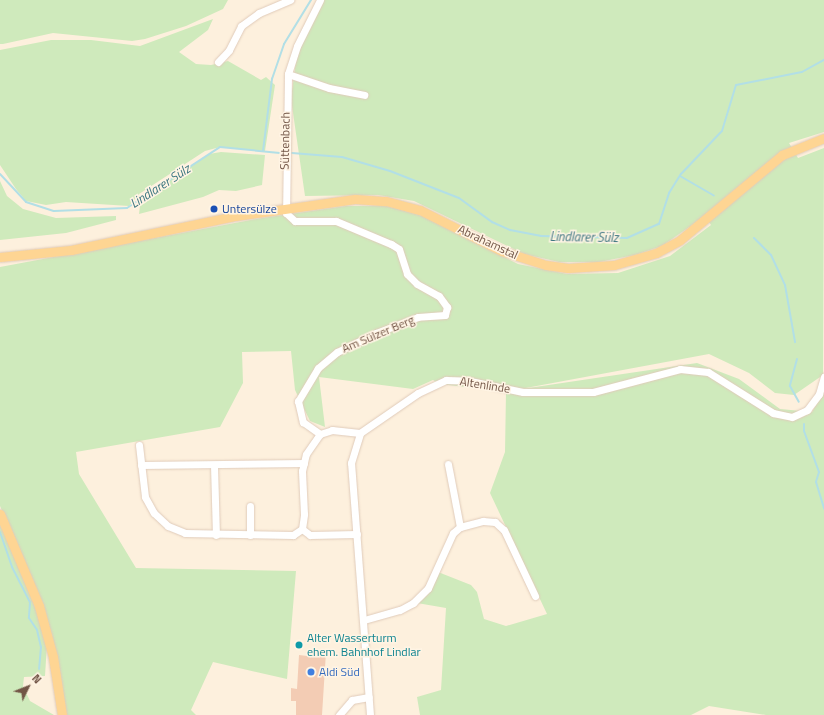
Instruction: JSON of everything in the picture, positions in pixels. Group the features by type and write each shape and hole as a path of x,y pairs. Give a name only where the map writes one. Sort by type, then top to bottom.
{"main road":[{"name":"Abrahamstal","path":"0,257 71,250 285,208 355,199 386,201 435,216 478,240 525,260 568,268 608,266 656,253 680,240 782,156 824,138"},
{"path":"0,514 39,606 54,663 62,715"}],"street":[{"path":"218,62 229,50 241,26 259,13 290,0"},
{"name":"Süttenbach","path":"285,208 288,74 297,46 320,0"},
{"path":"288,74 329,88 364,95"},
{"name":"Am Sülzer Berg","path":"285,208 287,216 295,221 336,221 373,234 391,244 399,249 407,274 416,284 440,296 447,307 445,315 402,322 324,360 298,401 303,422 320,434"},
{"name":"Altenlinde","path":"360,433 418,393 446,380 470,381 523,392 593,392 680,369 701,372 734,387 773,413 792,417 807,410 819,394 824,377"},
{"path":"302,529 304,463 310,446 320,434 332,430 360,433 351,463 370,715"},
{"path":"139,445 145,498 158,518 168,526 185,533 250,535 293,535 302,529"},
{"path":"141,465 304,463"},
{"path":"448,464 460,527"},
{"path":"214,465 216,534"},
{"path":"250,506 250,535"},
{"path":"364,620 393,613 413,603 428,588 445,545 460,527 482,521 500,526 535,596"},
{"path":"302,529 310,535 357,534"},
{"path":"338,715 352,700 369,697"}],"green space":[{"path":"0,0 228,0 223,9 186,26 145,39 132,41 53,33 0,44"},
{"path":"321,0 824,0 824,132 789,143 798,158 824,148 823,375 794,395 775,393 749,373 709,354 515,390 697,363 739,379 780,409 812,412 824,391 824,715 766,715 709,706 691,715 420,715 417,697 441,690 446,608 417,603 431,591 438,572 471,585 477,592 484,619 506,626 547,614 490,493 505,452 506,392 440,384 433,380 413,389 319,377 325,427 310,421 295,390 291,351 242,352 243,383 220,427 76,452 79,474 136,568 296,571 287,679 213,662 191,710 196,715 65,715 24,561 0,506 0,267 262,218 346,206 387,206 426,217 518,264 567,274 618,273 670,256 711,225 705,216 662,246 635,255 599,262 559,262 524,254 414,201 378,195 305,196 291,99 297,52"},
{"path":"213,19 208,30 179,52 196,64 211,65 228,61 261,80 266,77 275,85 265,151 220,147 205,151 139,194 129,206 66,202 46,205 26,201 0,165 0,50 51,40 91,40 140,46"},
{"path":"221,152 265,155 262,185 236,191 219,190 203,197 139,214 141,198 209,154"},
{"path":"0,181 7,196 23,209 56,218 116,216 116,220 66,233 0,240"},
{"path":"0,521 29,589 47,644 45,676 24,677 23,686 30,701 54,715 0,715"}],"building":[{"name":"Aldi Süd","path":"307,651 326,652 322,715 296,715 296,701 291,701 291,688 297,689 299,655 307,656"}],"waterway":[{"path":"263,151 272,79 284,44 311,0"},
{"name":"Lindlarer Sülz","path":"292,153 342,157 390,171 459,198 492,222 510,230 541,236 627,238 659,224 669,193 681,174 722,131 736,85 802,72 824,60"},
{"name":"Lindlarer Sülz","path":"0,174 26,202 54,211 127,208 220,147 280,153"},
{"path":"680,176 714,196"},
{"path":"754,238 771,255 785,285 795,342"},
{"path":"797,359 790,386 799,402"},
{"path":"804,424 804,431 819,472 816,482 824,509"},
{"path":"0,532 12,567 30,602 29,618 37,630 41,647 39,669"}],"place":[{"name":"Untersülze","path":"214,209"},
{"name":"Alter Wasserturm ehem. Bahnhof Lindlar","path":"299,645"},
{"name":"Aldi Süd","path":"311,672"}]}
